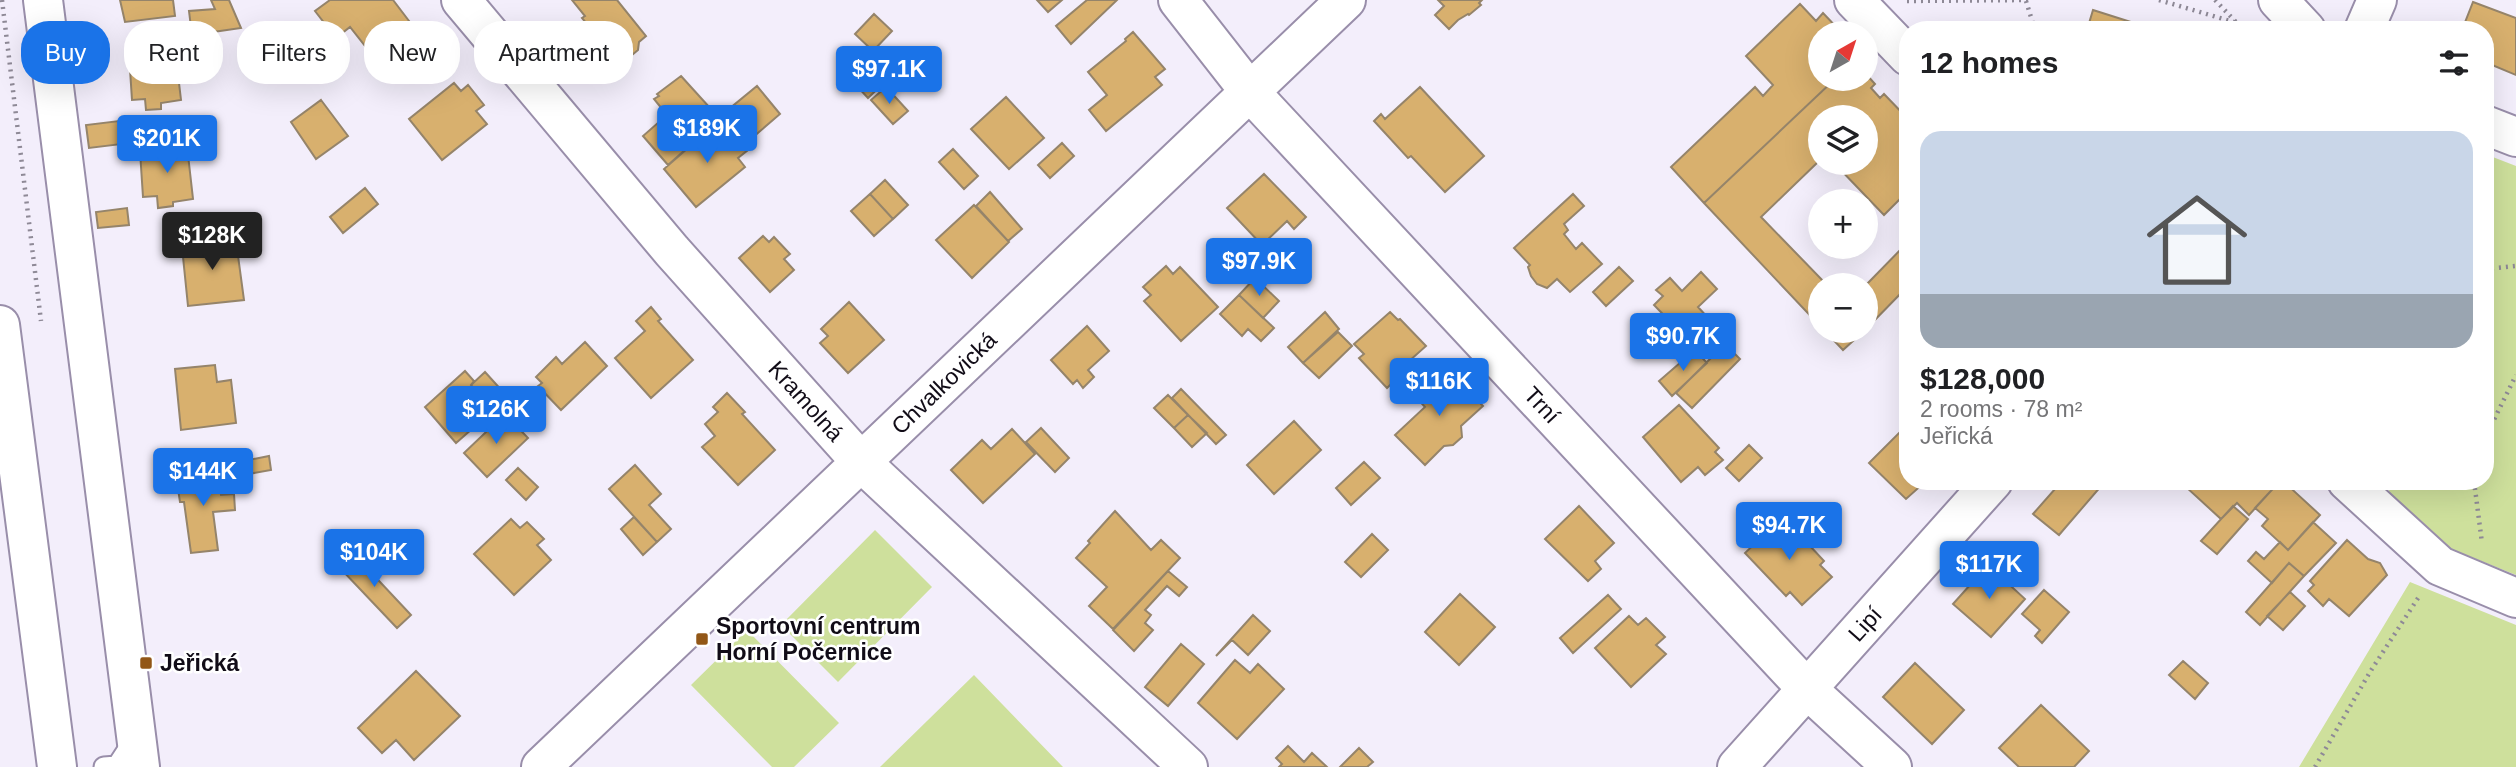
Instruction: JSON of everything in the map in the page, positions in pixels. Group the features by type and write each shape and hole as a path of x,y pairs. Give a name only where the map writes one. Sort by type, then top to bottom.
{"street":[{"path":"43,0 139,751"},
{"name":"Kramolná","path":"461,0 672,251 861,462 1188,767"},
{"name":"Trní","path":"1178,0 1250,92 1807,688 1892,767"},
{"name":"Chvalkovická","path":"541,767 1346,0"},
{"path":"1854,0 1899,47"},
{"path":"2278,0 2298,21"},
{"path":"2368,21 2377,0"},
{"path":"2494,128 2516,137"},
{"path":"0,325 63,761"},
{"name":"Lipí","path":"1737,767 1985,490"},
{"path":"2357,490 2440,566 2502,592"}],"lane":[{"path":"104,767 117,766 139,751"}],"path":[{"path":"1854,0 2027,1 2033,21"},
{"path":"2159,0 2230,21"},
{"path":"2215,0 2235,21"},
{"path":"2494,268 2516,266"},
{"path":"2494,420 2516,375"},
{"path":"2476,490 2502,592"},
{"path":"2315,767 2370,672 2440,566"}],"green space":[{"path":"2494,157 2516,166 2516,575 2431,541 2392,509 2389,490 2494,490"},
{"path":"875,530 932,587 838,682 781,625"},
{"path":"2410,582 2516,625 2516,767 2299,767"},
{"path":"747,630 839,723 794,767 772,767 691,685"},
{"path":"974,675 1063,767 880,767"}],"building":[{"path":"120,0 173,0 175,16 125,21"},
{"path":"211,0 229,0 238,21 237,29 223,31 223,21 190,21 189,11 215,9"},
{"path":"330,0 393,0 409,21 364,21 364,45 350,27 350,21 323,21 315,11"},
{"path":"572,0 617,0 646,36 639,42 638,50 633,54 633,21 584,21 582,18 585,16"},
{"path":"1037,0 1062,0 1048,12"},
{"path":"1087,0 1117,0 1071,44 1056,26"},
{"path":"1438,0 1482,0 1479,3 1481,5 1449,29 1435,15 1444,6"},
{"path":"2473,2 2516,18 2516,75 2494,66 2494,21 2466,21"},
{"path":"1800,4 1816,21 1808,21 1808,91 1822,91 1704,203 1671,167 1755,87 1763,96 1773,85 1746,56"},
{"path":"2093,10 2128,21 2090,21"},
{"path":"1823,13 1831,21 1816,21"},
{"path":"874,14 892,31 873,51 855,34"},
{"path":"1133,32 1165,69 1155,77 1162,85 1106,131 1089,110 1107,95 1088,72"},
{"path":"878,64 890,77 868,98 856,85"},
{"path":"681,76 720,119 668,165 643,136 667,115 654,99 659,96 657,94"},
{"path":"131,84 179,84 181,100 161,103 161,109 146,110 145,99 132,100"},
{"path":"455,84 461,91 468,85 484,105 476,111 487,124 442,160 409,119"},
{"path":"757,86 780,114 752,138 729,109"},
{"path":"886,87 908,111 893,124 871,100"},
{"path":"1420,87 1484,156 1445,192 1411,156 1408,158 1374,121 1381,114 1385,119"},
{"path":"1822,91 1874,91 1880,98 1884,94 1899,110 1899,200 1884,215 1878,209 1878,189 1859,189 1846,175 1878,175 1878,105 1808,105 1808,172 1761,217 1815,273 1808,273 1808,313 1704,203"},
{"path":"1006,97 1044,138 1009,169 971,129"},
{"path":"321,100 348,136 316,159 291,122"},
{"path":"119,121 122,144 89,148 86,125"},
{"path":"712,127 720,136 730,128 748,150 738,158 745,167 696,207 664,169"},
{"path":"1062,143 1074,156 1050,178 1038,165"},
{"path":"187,146 193,199 158,208 157,196 143,197 140,151"},
{"path":"953,149 978,176 964,189 939,162"},
{"path":"1264,174 1306,217 1294,229 1287,221 1262,245 1227,208"},
{"path":"885,180 908,205 893,219 870,194"},
{"path":"365,188 378,204 343,233 330,217"},
{"path":"990,192 1022,229 1008,241 976,206"},
{"path":"870,194 893,219 874,236 851,211"},
{"path":"1573,194 1584,206 1564,224 1568,230 1564,234 1576,249 1582,243 1602,264 1570,292 1557,279 1547,288 1537,284 1531,276 1528,267 1530,265 1514,248"},
{"path":"974,205 1009,242 972,278 936,240"},
{"path":"127,208 129,225 98,228 96,212"},
{"path":"215,233 216,243 236,241 244,300 188,306 182,247 203,244 202,235"},
{"path":"763,236 769,242 774,237 790,254 784,259 794,270 770,292 739,258"},
{"path":"1899,251 1899,295 1878,317 1878,273"},
{"path":"1166,266 1173,274 1180,267 1218,307 1181,341 1144,301 1151,295 1143,287"},
{"path":"1619,267 1633,281 1606,306 1593,292"},
{"path":"1701,272 1717,289 1698,307 1709,319 1687,339 1654,305 1663,296 1656,290 1670,278 1682,291"},
{"path":"1255,278 1279,301 1263,318 1239,295"},
{"path":"1239,295 1274,328 1261,341 1248,329 1242,336 1220,314"},
{"path":"849,302 884,340 848,373 820,343 828,336 821,329"},
{"path":"651,307 661,319 658,321 693,360 651,398 615,358 645,331 636,321"},
{"path":"1325,312 1339,329 1303,363 1288,347"},
{"path":"1390,312 1426,346 1408,362 1411,365 1387,388 1359,358 1364,354 1354,344"},
{"path":"1087,326 1109,351 1088,370 1094,377 1083,388 1077,380 1073,384 1051,360"},
{"path":"1338,332 1352,346 1319,378 1303,363"},
{"path":"585,342 607,366 561,410 538,386 542,383 536,377 556,357 562,364"},
{"path":"1836,343 1851,343 1843,350"},
{"path":"1725,344 1740,359 1692,408 1676,393"},
{"path":"1695,350 1707,363 1672,396 1659,381"},
{"path":"215,365 217,382 231,380 236,423 181,430 175,369"},
{"path":"1444,370 1483,406 1461,426 1462,437 1453,445 1444,446 1425,465 1395,435 1425,407 1416,397"},
{"path":"465,371 474,381 471,385 489,406 493,402 497,407 456,443 425,407"},
{"path":"485,372 504,393 489,406 471,385"},
{"path":"1181,389 1226,435 1216,444 1172,398"},
{"path":"727,393 775,450 738,485 702,447 715,436 705,424 718,412 713,407"},
{"path":"1168,395 1188,415 1174,428 1154,408"},
{"path":"1679,405 1719,448 1715,452 1723,460 1705,475 1698,467 1681,482 1643,437"},
{"path":"505,414 528,438 487,477 464,453"},
{"path":"1188,415 1207,433 1192,447 1174,428"},
{"path":"1294,421 1321,450 1274,494 1247,465"},
{"path":"1041,428 1069,458 1055,472 1026,442"},
{"path":"1012,429 1035,454 983,503 951,470 982,440 991,449"},
{"path":"1899,433 1899,490 1916,490 1906,499 1869,463"},
{"path":"1749,445 1762,458 1739,481 1726,468"},
{"path":"269,456 271,470 231,477 228,464"},
{"path":"1364,462 1380,478 1351,505 1336,488"},
{"path":"635,465 661,494 649,505 671,529 657,542 609,489"},
{"path":"518,468 538,487 526,500 506,480"},
{"path":"217,470 221,495 234,494 235,510 213,512 218,550 191,553 184,502 180,502 176,476"},
{"path":"2054,490 2098,490 2059,535 2033,514"},
{"path":"2189,490 2272,490 2249,515 2237,503 2221,519"},
{"path":"2272,490 2293,490 2320,515 2288,550 2262,526 2268,519 2255,508"},
{"path":"1579,506 1614,543 1595,561 1601,569 1588,581 1545,539"},
{"path":"2233,506 2248,519 2217,554 2201,541"},
{"path":"1115,511 1151,550 1161,540 1180,558 1113,629 1089,606 1107,587 1076,558"},
{"path":"634,517 657,542 643,555 621,529"},
{"path":"1783,517 1824,561 1820,565 1832,577 1802,605 1790,592 1786,596 1745,553"},
{"path":"511,519 520,528 527,522 544,539 537,545 551,560 514,595 474,554"},
{"path":"2313,522 2336,543 2304,576 2289,563 2272,583 2248,561 2256,552 2264,559 2280,542 2288,550"},
{"path":"1372,534 1388,550 1361,577 1345,562"},
{"path":"2347,540 2368,559 2380,563 2387,575 2349,616 2329,599 2323,606 2308,591 2314,585 2310,581"},
{"path":"350,550 411,615 397,628 340,568 342,566 338,561"},
{"path":"2289,563 2304,576 2260,625 2246,612"},
{"path":"1988,565 2025,599 1991,637 1953,604"},
{"path":"1168,571 1187,587 1179,596 1167,586 1145,610 1151,615 1145,623 1153,630 1134,651 1113,630"},
{"path":"2044,590 2069,612 2042,643 2035,636 2040,630 2022,614"},
{"path":"2290,592 2305,606 2283,630 2267,616"},
{"path":"1460,594 1495,627 1459,665 1425,632"},
{"path":"1608,595 1621,609 1573,653 1560,638"},
{"path":"1253,615 1270,631 1248,655 1232,640 1216,656"},
{"path":"1629,616 1638,625 1646,618 1665,637 1656,645 1666,654 1631,687 1595,648"},
{"path":"1181,644 1204,664 1168,706 1145,687"},
{"path":"1235,660 1250,673 1258,664 1284,689 1237,739 1198,703"},
{"path":"2183,661 2208,683 2195,699 2169,675"},
{"path":"1915,663 1964,710 1932,744 1883,697"},
{"path":"416,671 460,716 414,760 396,740 382,753 358,728"},
{"path":"2041,705 2089,751 2074,767 2019,767 1999,748"},
{"path":"1288,746 1304,762 1312,753 1327,767 1279,767 1282,764 1276,758"},
{"path":"1359,748 1373,762 1367,767 1340,767"}],"place":[{"name":"Sportovní centrum Horní Počernice","path":"702,639"},
{"name":"Jeřická","path":"146,663"}]}
